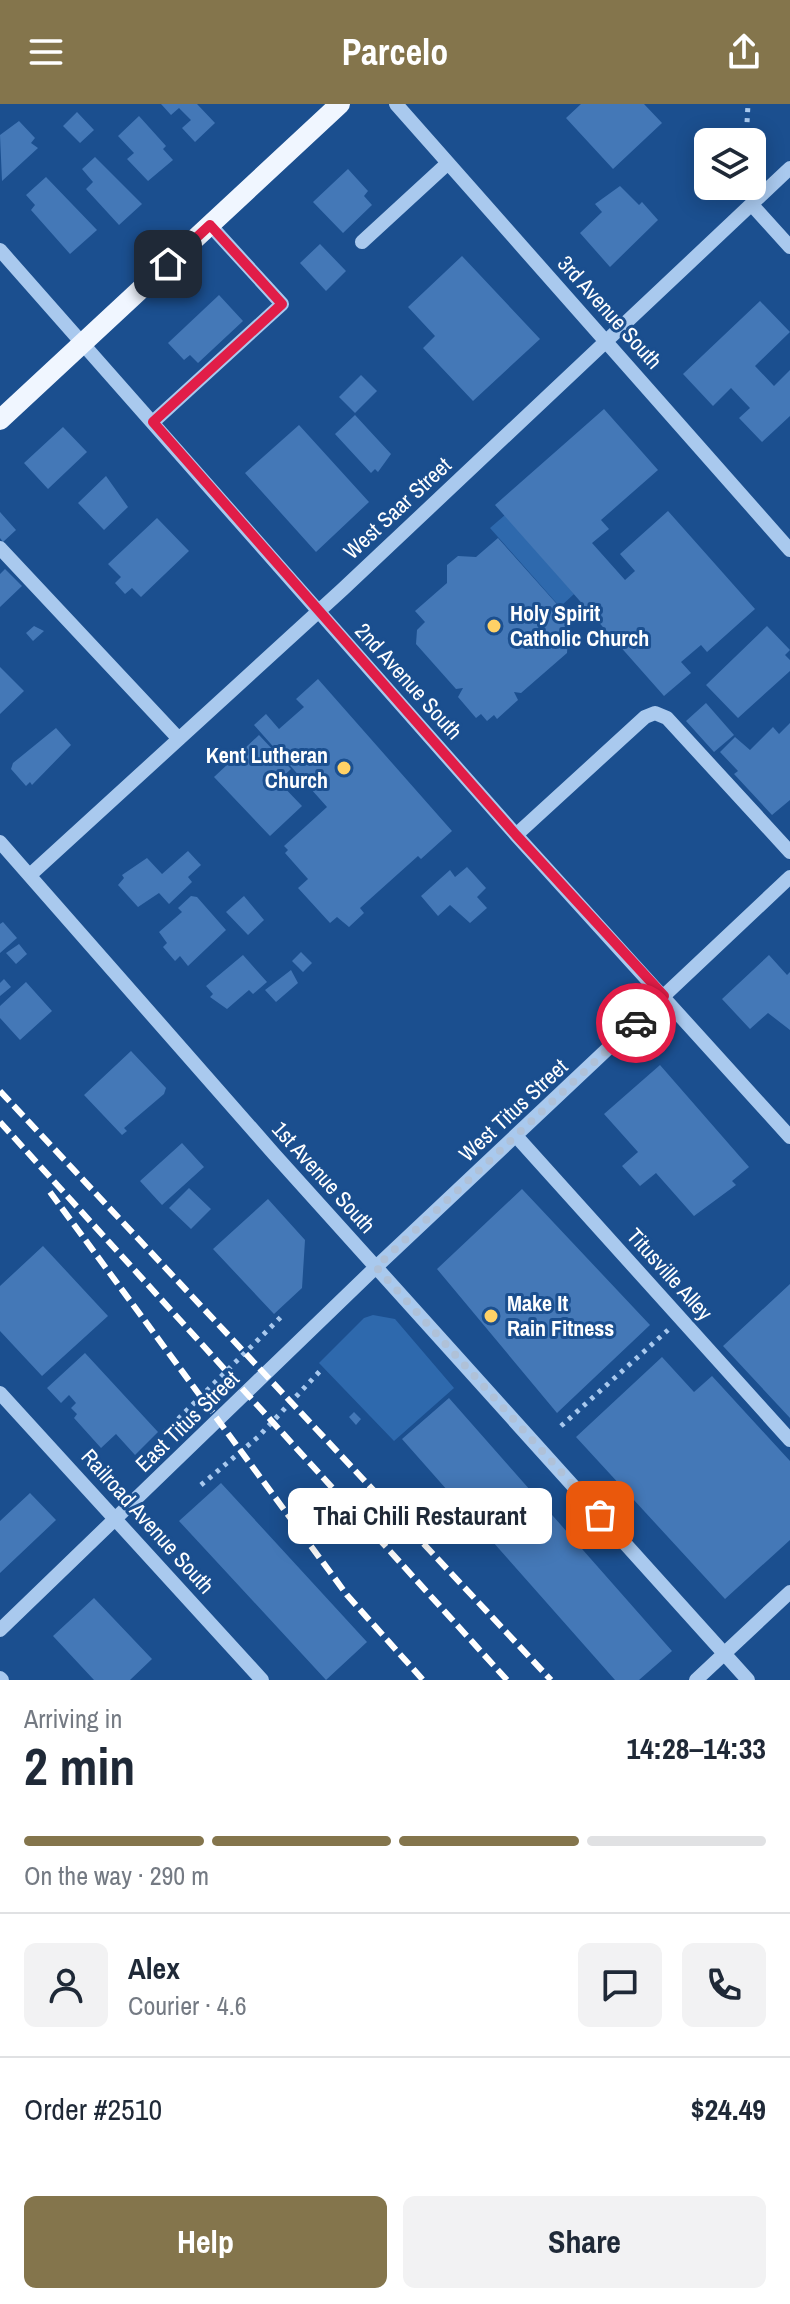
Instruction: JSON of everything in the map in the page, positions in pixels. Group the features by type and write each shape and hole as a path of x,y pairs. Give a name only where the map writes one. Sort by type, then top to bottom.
{"main road":[{"path":"0,420 340,104"}],"street":[{"name":"3rd Avenue South","path":"396,104 790,550"},
{"path":"362,242 448,163"},
{"name":"West Saar Street","path":"30,875 318,612 790,168"},
{"path":"752,205 790,247"},
{"path":"153,422 282,304 210,225"},
{"name":"2nd Avenue South","path":"0,250 516,835 790,1137"},
{"path":"0,548 179,739"},
{"path":"516,835 645,717 655,713 667,718 790,852"},
{"name":"1st Avenue South","path":"0,842 376,1267 748,1680"},
{"name":"West Titus Street","path":"266,1376 376,1267 790,877"},
{"name":"Titusville Alley","path":"517,1137 790,1440"},
{"name":"East Titus Street","path":"0,1630 266,1376"},
{"name":"Railroad Avenue South","path":"0,1393 262,1680"},
{"path":"696,1680 790,1592"}],"path":[{"path":"747,128 748,104"},
{"path":"164,1433 282,1316"},
{"path":"561,1426 681,1319"},
{"path":"201,1485 258,1437 321,1370"}],"shaded area":[{"path":"505,515 574,594 560,607 490,528"},
{"path":"373,1315 395,1319 454,1388 394,1441 319,1363 364,1318"}],"building":[{"path":"161,104 197,104 215,123 195,142 182,128 191,120 179,108 171,115"},
{"path":"581,104 644,104 662,123 613,169 566,118"},
{"path":"77,112 94,130 80,143 63,126"},
{"path":"139,116 166,146 163,149 173,160 148,181 127,159 134,153 118,136"},
{"path":"19,121 35,138 31,143 38,148 2,181 0,135"},
{"path":"95,157 142,204 119,225 86,189 93,182 82,169"},
{"path":"348,169 368,191 364,196 372,205 343,233 313,202"},
{"path":"46,177 97,230 70,254 31,210 35,205 26,195"},
{"path":"620,186 639,205 642,202 658,220 610,267 580,233 602,212 595,204"},
{"path":"320,244 346,271 326,291 300,263"},
{"path":"462,256 540,339 473,401 423,348 435,336 408,307"},
{"path":"219,295 243,321 198,363 190,355 184,360 168,343"},
{"path":"760,301 790,332 755,366 774,386 790,370 790,416 762,442 739,418 750,408 731,388 713,406 683,374"},
{"path":"361,375 377,391 355,413 339,397"},
{"path":"604,409 658,470 601,520 609,529 592,543 625,580 635,571 620,554 668,511 755,609 707,652 701,645 681,662 691,673 664,696 495,505"},
{"path":"355,415 391,454 378,472 375,469 371,473 335,434"},
{"path":"299,425 369,502 316,552 245,473"},
{"path":"63,427 87,452 48,489 24,463"},
{"path":"106,476 128,507 104,530 78,503"},
{"path":"0,512 16,530 3,542 0,538"},
{"path":"157,518 189,551 141,597 132,588 125,594 115,583 121,577 108,564"},
{"name":"Holy Spirit Catholic Church","path":"498,538 572,621 561,631 568,638 567,653 521,693 514,692 518,700 497,719 494,715 487,721 481,714 476,718 458,697 463,688 456,689 416,644 417,630 425,622 415,611 447,583 447,565 458,556 476,557"},
{"path":"5,569 22,586 0,607 0,574"},
{"path":"34,626 44,631 33,641 26,633"},
{"path":"767,626 790,650 785,655 790,660 790,671 738,718 706,685"},
{"path":"0,667 24,691 0,714"},
{"name":"Kent Lutheran Church","path":"318,679 452,831 421,859 418,856 360,908 364,913 349,927 337,917 330,923 298,888 308,879 285,853 288,850 284,846 327,807 254,725 266,714 279,729 304,707 296,699"},
{"path":"706,703 734,735 714,752 686,721"},
{"path":"790,723 790,800 772,815 734,774 738,771 720,752 735,737 750,750 773,727 779,734"},
{"path":"56,728 71,745 32,785 30,782 26,786 11,769 13,763"},
{"path":"259,735 291,769 278,781 302,806 270,836 214,777"},
{"path":"188,851 201,865 188,877 192,882 169,904 159,893 138,907 118,885 124,878 122,875 147,858 162,874"},
{"path":"467,867 486,888 477,897 487,908 470,923 450,905 438,916 421,896 450,870 455,877"},
{"path":"191,896 197,897 226,930 188,966 180,956 175,961 163,947 167,943 159,932 182,912 178,908"},
{"path":"244,896 264,920 248,935 226,912"},
{"path":"3,922 17,938 0,953 0,924"},
{"path":"19,944 27,954 16,964 6,953"},
{"path":"301,952 312,963 303,972 292,961"},
{"path":"243,955 267,982 253,994 249,990 227,1009 210,997 213,994 206,986"},
{"path":"769,955 787,975 790,972 790,1030 768,1013 750,1029 722,999"},
{"path":"291,970 298,983 276,1002 265,990"},
{"path":"4,979 11,987 0,996 0,983"},
{"path":"26,982 52,1011 20,1040 0,1018 0,1006"},
{"path":"131,1051 166,1088 164,1094 124,1128 127,1131 122,1135 84,1095"},
{"path":"660,1065 749,1167 732,1181 736,1185 694,1216 656,1173 640,1186 622,1166 638,1152 604,1114"},
{"path":"182,1143 204,1167 162,1205 140,1181"},
{"path":"189,1188 211,1209 191,1229 169,1208"},
{"path":"522,1189 650,1325 557,1413 437,1269"},
{"path":"268,1199 305,1240 302,1288 274,1314 213,1249"},
{"path":"43,1246 108,1316 42,1376 0,1331 0,1286"},
{"path":"790,1284 790,1418 723,1346"},
{"path":"85,1353 158,1432 135,1455 116,1434 101,1448 74,1418 77,1414 71,1408 76,1403 69,1395 61,1403 47,1388"},
{"path":"662,1357 694,1392 712,1376 790,1461 790,1540 725,1599 576,1437"},
{"path":"449,1398 672,1651 639,1680 615,1680 402,1439"},
{"path":"354,1412 361,1419 356,1425 349,1417"},
{"path":"221,1483 367,1642 326,1680 179,1521"},
{"path":"30,1493 56,1520 0,1573 0,1521"},
{"path":"94,1598 152,1659 130,1680 94,1680 53,1636"}],"railway":[{"path":"0,1091 551,1680"},
{"path":"0,1122 507,1680"},
{"path":"50,1192 347,1595 423,1680"}],"way so far":[{"path":"600,1515 376,1267 636,1023"}],"place":[{"name":"Holy Spirit Catholic Church","path":"494,626"},
{"name":"Kent Lutheran Church","path":"344,768"},
{"name":"Make It Rain Fitness","path":"491,1316"},
{"name":"Thai Chili Restaurant","path":"600,1515"}],"route":[{"path":"168,264 210,225 282,304 153,422 516,835 664,996 636,1023"}]}
